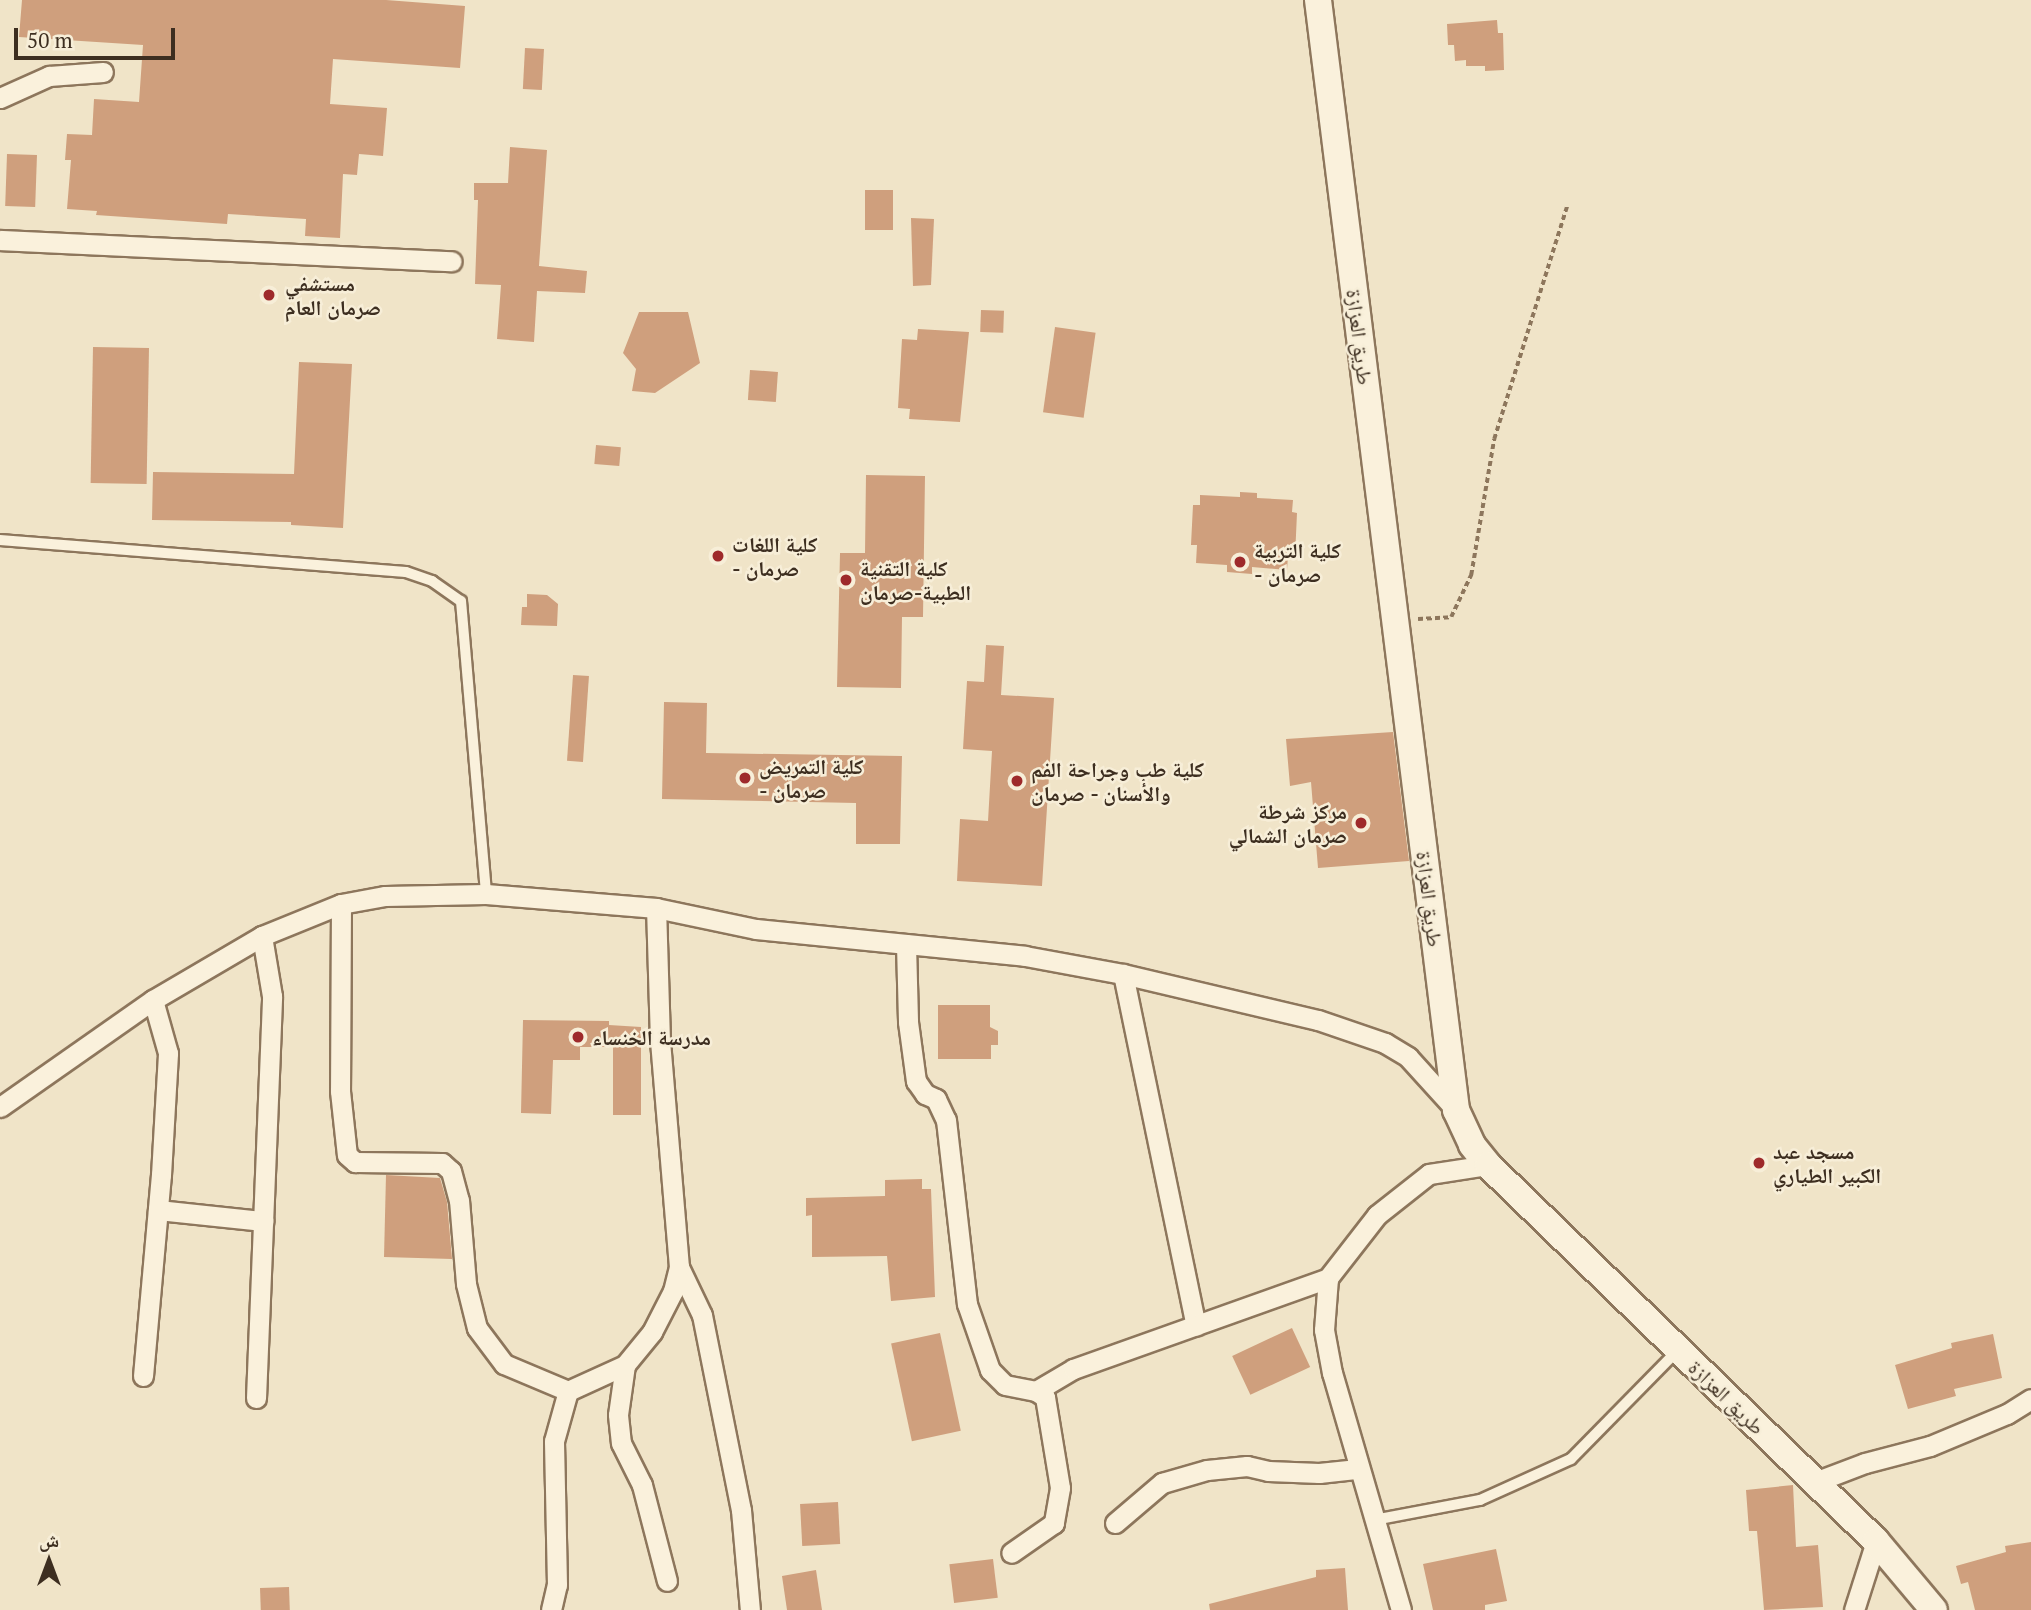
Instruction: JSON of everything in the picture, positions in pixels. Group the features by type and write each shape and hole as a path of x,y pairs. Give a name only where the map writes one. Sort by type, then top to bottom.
{"street":[{"name":"طريق العزازة","path":"1318,0 1457,1111 1472,1145 1488,1165 1876,1541 1934,1610"},
{"path":"0,98 49,75 103,72"},
{"path":"0,240 452,261"},
{"path":"0,1107 153,1000 262,936 341,904 385,896 486,894 656,908 756,929 1025,956 1124,974 1318,1020 1385,1043 1408,1057 1457,1111"},
{"path":"341,904 340,1091 347,1155 355,1161 442,1163 451,1171 459,1200 467,1284 477,1328 503,1364 568,1391 625,1365 652,1332 673,1291 679,1267 660,1041 656,908"},
{"path":"256,1398 272,996 262,936"},
{"path":"906,944 908,1022 916,1081 925,1094 936,1099 946,1120 967,1304 990,1370 1005,1385 1036,1391 1045,1397 1060,1488 1055,1522 1011,1553"},
{"path":"1124,974 1196,1326"},
{"path":"143,1376 158,1210 168,1053 153,1000"},
{"path":"1036,1391 1073,1369 1328,1278 1377,1215 1429,1174 1488,1165"},
{"path":"158,1210 263,1222"},
{"path":"679,1267 702,1315 741,1510 750,1610"},
{"path":"1328,1278 1325,1329 1332,1373 1401,1610"},
{"path":"625,1365 618,1415 621,1443 642,1485 667,1581"},
{"path":"551,1610 557,1585 554,1441 568,1391"},
{"path":"1815,1482 1865,1463 1930,1446 2007,1414 2031,1399"},
{"path":"1115,1523 1162,1483 1207,1470 1247,1466 1268,1471 1319,1473 1358,1469"},
{"path":"1854,1610 1876,1541"}],"lane":[{"path":"0,540 406,572 432,581 461,601 486,894"},
{"path":"1374,1520 1480,1500 1571,1459 1678,1350"}],"path":[{"path":"1395,620 1451,617 1471,575 1494,439 1567,206"}],"building":[{"path":"22,0 386,0 465,6 460,68 333,59 330,104 387,108 383,156 359,154 357,175 343,174 340,238 305,236 306,219 228,214 227,224 96,215 97,211 67,209 71,160 65,160 67,134 92,135 94,99 139,102 143,45 19,37"},
{"path":"1497,20 1498,33 1503,33 1504,70 1485,71 1485,66 1466,66 1466,60 1455,61 1454,45 1448,45 1447,24"},
{"path":"525,48 544,49 542,90 523,89"},
{"path":"510,147 547,150 539,266 587,271 585,293 537,291 534,342 497,339 501,285 475,284 478,200 474,200 474,183 508,183"},
{"path":"7,154 37,155 35,207 5,206"},
{"path":"865,190 893,190 893,230 865,230"},
{"path":"911,218 934,219 931,285 913,286"},
{"path":"981,310 1004,311 1003,333 980,332"},
{"path":"639,312 688,312 700,363 655,393 632,391 636,369 623,353"},
{"path":"1055,327 1096,333 1084,418 1043,412"},
{"path":"918,329 969,332 960,422 909,419 910,409 898,408 902,339 917,340"},
{"path":"93,347 149,348 147,484 91,483"},
{"path":"299,362 352,364 343,528 291,525 291,522 152,520 153,472 294,474"},
{"path":"750,370 778,372 776,402 748,400"},
{"path":"596,445 621,447 619,466 594,464"},
{"path":"866,475 925,476 923,617 902,617 901,688 837,687 840,553 865,553"},
{"path":"1240,492 1257,493 1257,498 1293,500 1292,512 1297,513 1295,557 1288,556 1287,570 1252,567 1252,574 1227,572 1227,565 1196,563 1197,545 1191,545 1193,505 1200,505 1200,495 1240,497"},
{"path":"527,594 547,595 558,604 557,626 521,625 522,607 527,607"},
{"path":"986,645 1004,646 1001,695 1054,698 1042,886 957,881 960,819 988,821 992,751 963,749 967,681 984,682"},
{"path":"573,675 589,676 583,762 567,761"},
{"path":"664,702 707,703 706,753 902,756 900,844 856,844 856,803 662,799"},
{"name":"مركز شرطة صرمان الشمالي","path":"1393,732 1409,861 1318,868 1311,782 1290,786 1286,739"},
{"path":"938,1005 990,1005 990,1027 998,1031 998,1045 991,1045 991,1059 938,1059"},
{"path":"523,1020 609,1021 609,1025 641,1027 641,1115 613,1115 613,1047 580,1047 580,1060 553,1060 551,1114 521,1113"},
{"path":"386,1175 440,1178 447,1202 452,1259 384,1257"},
{"path":"922,1179 922,1189 931,1189 935,1297 891,1301 887,1256 812,1257 812,1215 806,1216 806,1198 885,1196 885,1180"},
{"path":"1292,1328 1310,1367 1250,1395 1232,1356"},
{"path":"940,1333 961,1431 912,1441 891,1343"},
{"path":"1993,1334 2002,1378 1954,1389 1956,1396 1908,1409 1895,1365 1952,1348 1951,1343"},
{"path":"1793,1485 1796,1547 1818,1545 1823,1607 1764,1610 1757,1531 1749,1531 1746,1490"},
{"path":"838,1502 840,1544 802,1546 800,1504"},
{"path":"2031,1542 2031,1610 1975,1610 1968,1582 1961,1584 1956,1566 2006,1552 2005,1546"},
{"path":"1496,1549 1507,1601 1485,1605 1485,1610 1433,1610 1423,1564"},
{"path":"993,1559 998,1598 954,1603 949,1564"},
{"path":"1345,1568 1348,1610 1210,1610 1209,1604 1316,1577 1316,1570"},
{"path":"816,1570 822,1610 787,1610 782,1576"},
{"path":"289,1587 290,1610 261,1610 260,1588"}],"place":[{"name":"مستشفي صرمان العام","path":"269,295"},
{"name":"كلية اللغات - صرمان","path":"718,556"},
{"name":"كلية التربية - صرمان","path":"1240,562"},
{"name":"كلية التقنية الطبية-صرمان","path":"846,580"},
{"name":"كلية التمريض - صرمان","path":"745,778"},
{"name":"كلية طب وجراحة الفم والأسنان - صرمان","path":"1017,781"},
{"name":"مركز شرطة صرمان الشمالي","path":"1361,823"},
{"name":"مدرسة الخنساء","path":"578,1037"},
{"name":"مسجد عبد الكبير الطياري","path":"1759,1163"}]}
